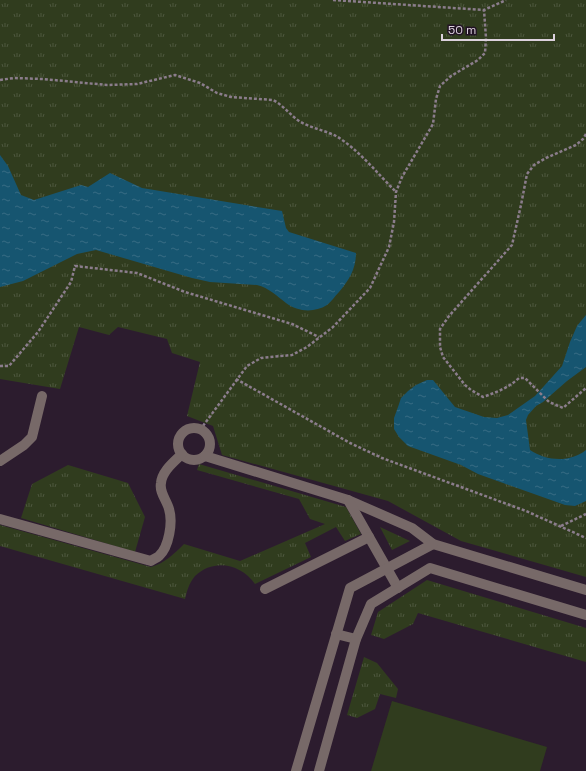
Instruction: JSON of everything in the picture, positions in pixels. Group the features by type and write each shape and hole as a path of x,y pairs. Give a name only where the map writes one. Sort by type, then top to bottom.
{"lane":[{"path":"0,461 24,445 32,437 42,396"},
{"path":"190,429 200,430 208,436 210,447 205,456 201,459 191,460 182,454 178,444 185,431 190,429"},
{"path":"0,519 151,561 159,556 164,548 171,524 169,510 160,485 163,474 182,454"},
{"path":"205,456 348,500 412,528 433,544 586,590"},
{"path":"348,500 398,588"},
{"path":"265,589 369,537"},
{"path":"296,771 350,588 433,544"},
{"path":"319,771 356,639 371,604 430,568 586,616"},
{"path":"336,634 356,639"}],"path":[{"path":"333,0 484,10 506,0"},
{"path":"200,430 247,366 260,358 292,355 319,338 333,327 370,288 389,247 394,222 396,192 402,177 433,124 436,99 440,86 450,76 478,60 485,53 486,38 484,10"},
{"path":"0,80 14,78 44,79 114,85 137,84 175,76 200,83 217,92 231,97 273,100 299,121 335,136 344,142 364,159 396,192"},
{"path":"586,134 576,145 534,165 527,174 512,245 449,316 440,329 440,347 442,357 471,390 483,397 502,391 512,385 519,378 525,378 537,388 549,402 563,408 586,388"},
{"path":"0,366 9,366 38,332 71,282 75,266 137,273 185,292 292,324 319,338"},
{"path":"236,379 350,443 382,458 526,511 586,538"},
{"path":"560,526 586,514"}],"green space":[{"path":"0,0 586,0 586,577 461,541 388,501 222,455 213,426 187,416 200,362 172,353 167,339 118,327 109,335 79,327 60,389 0,379"},
{"path":"199,464 346,507 361,534 345,541 336,527 305,543 311,557 255,584 249,577 235,568 219,565 210,567 202,570 195,576 187,590 185,599 0,546 0,525 151,567 165,561 184,544 240,561 325,524 310,519 299,499 197,470"},
{"path":"68,465 128,483 145,517 135,552 21,518 32,484"},
{"path":"380,527 410,541 392,550"},
{"path":"427,580 586,628 586,662 418,613 413,624 384,639 371,635 378,612"},
{"path":"364,657 377,663 398,689 396,698 380,694 375,709 357,718 347,715"},
{"path":"392,701 547,747 540,771 371,771"}],"water":[{"path":"0,155 8,166 21,195 34,200 81,185 88,187 110,173 142,188 282,211 286,228 289,232 356,253 355,264 346,283 328,304 322,308 311,310 301,310 291,306 261,286 210,282 96,250 77,254 23,281 0,287"},
{"path":"586,315 586,367 536,406 528,415 526,420 530,450 536,454 551,458 565,459 580,454 586,450 586,501 575,506 565,505 478,474 461,465 408,446 399,437 394,429 394,418 401,398 416,385 427,380 433,380 455,407 484,417 497,418 508,415 535,396 562,366 577,326"}]}
